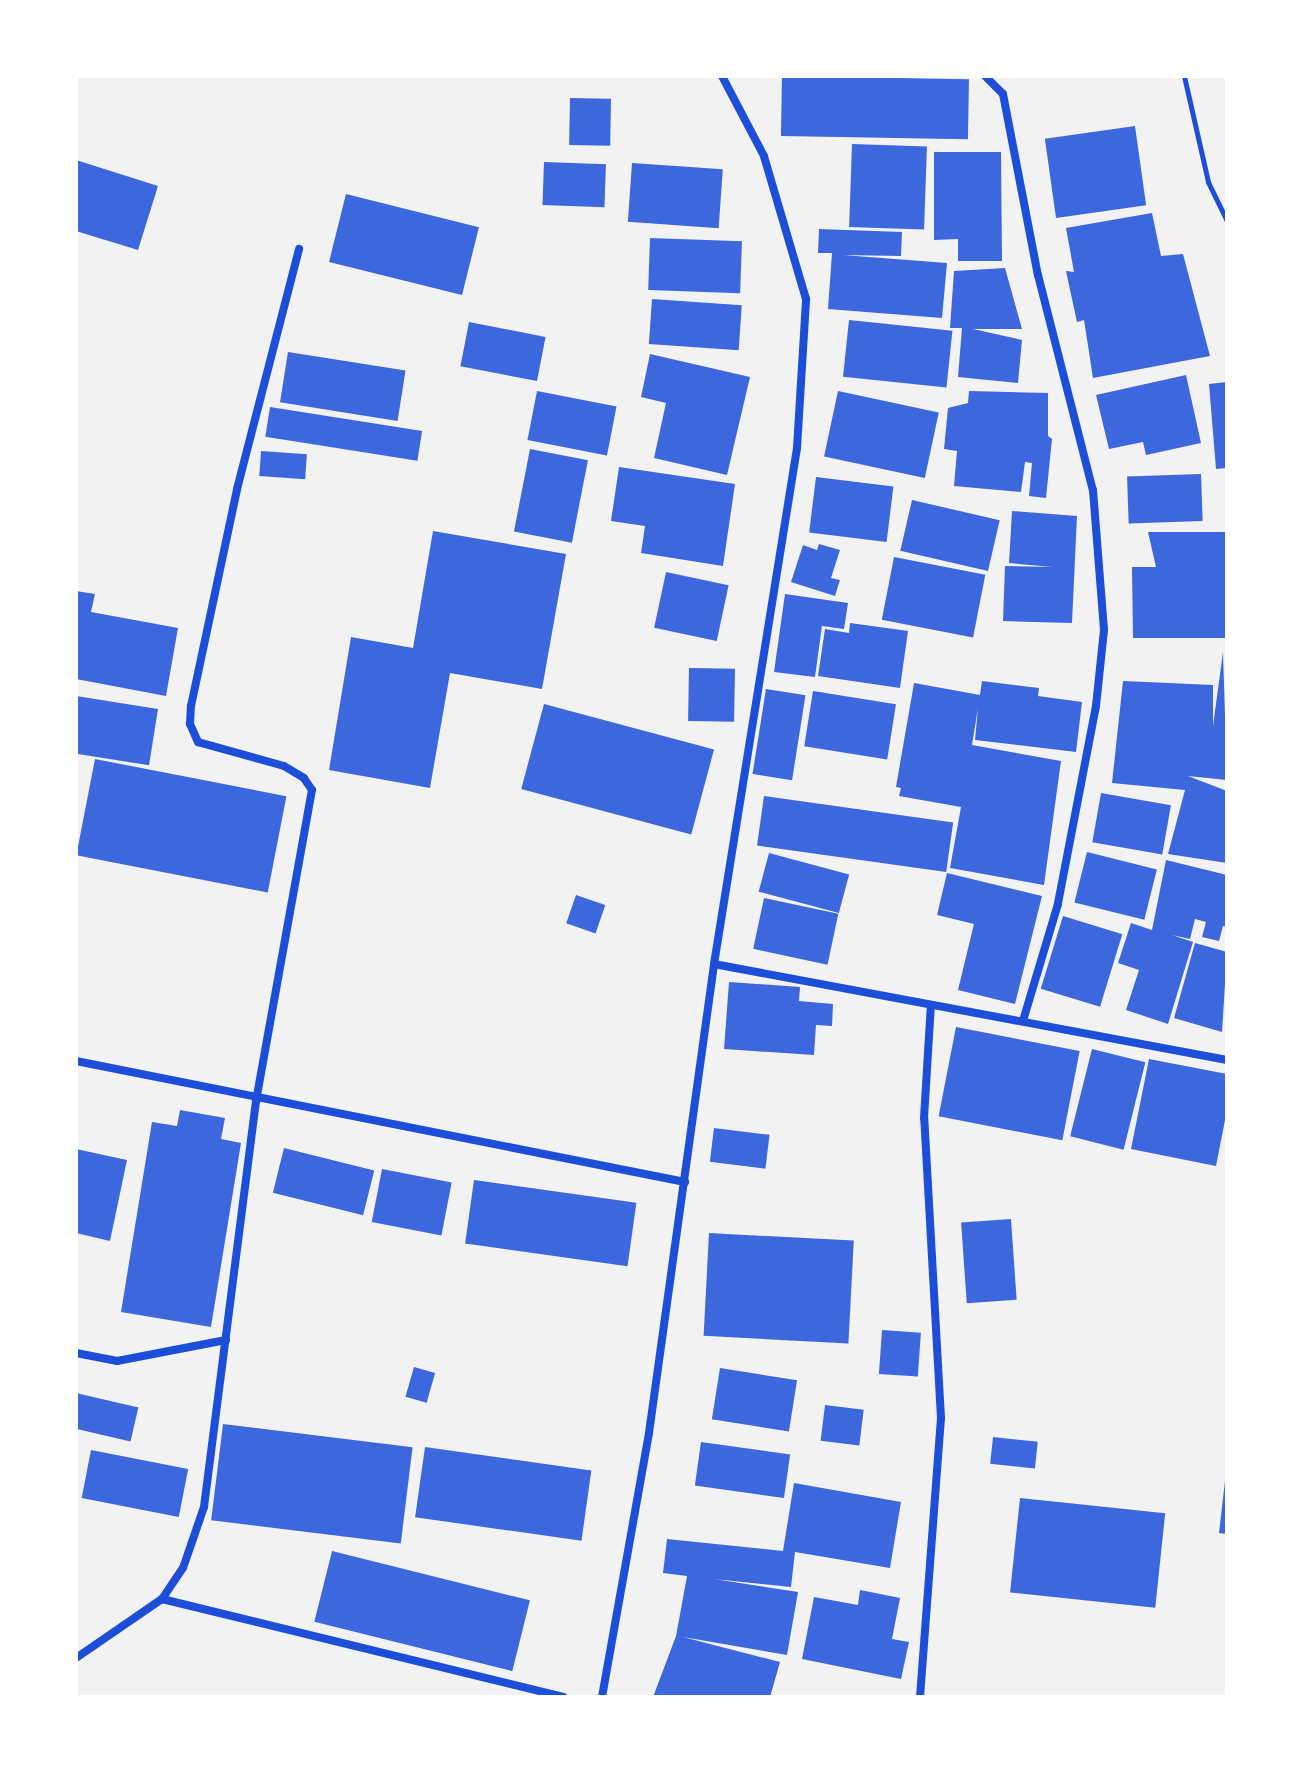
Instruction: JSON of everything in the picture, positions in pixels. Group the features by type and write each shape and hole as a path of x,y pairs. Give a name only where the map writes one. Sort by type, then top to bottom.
{"street":[{"path":"602,1697 649,1433 714,964 797,448 806,299 764,156 722,76"},
{"path":"985,76 1003,94 1038,275 1093,490 1104,630 1096,706 1058,904 1023,1021"},
{"path":"76,1658 162,1599 183,1568 204,1507 256,1101 312,790 304,778 284,766 198,742 190,724 191,706 237,489 299,249"},
{"path":"714,964 1227,1060"},
{"path":"920,1697 941,1418 924,1118 931,1005"},
{"path":"76,1061 256,1101 685,1182"},
{"path":"76,1353 117,1361 226,1340"},
{"path":"162,1599 563,1697"}],"path":[{"path":"1184,76 1208,182 1227,221"}],"building":[{"path":"782,76 969,79 968,139 781,136"},
{"path":"570,98 611,99 610,146 569,145"},
{"path":"1135,126 1146,205 1056,218 1045,139"},
{"path":"852,144 927,147 924,230 849,227"},
{"path":"934,152 1001,152 1002,261 958,261 958,239 934,240"},
{"path":"76,160 158,186 138,250 76,231"},
{"path":"544,162 606,164 604,207 542,205"},
{"path":"632,163 723,169 719,228 628,222"},
{"path":"346,194 479,227 462,295 329,262"},
{"path":"1152,213 1161,256 1183,254 1210,356 1093,378 1084,320 1077,322 1066,271 1074,272 1066,228"},
{"path":"819,229 902,232 901,256 843,255 947,263 942,318 828,309 832,253 818,253"},
{"path":"650,238 742,241 740,293 648,290"},
{"path":"1005,268 1022,329 973,329 1022,340 1018,383 958,377 962,328 950,328 954,271"},
{"path":"652,299 742,305 739,350 649,344"},
{"path":"849,320 952,331 946,388 843,377"},
{"path":"469,322 546,337 537,381 460,366"},
{"path":"288,352 406,371 398,421 280,402"},
{"path":"650,354 750,377 727,475 654,458 666,403 641,397"},
{"path":"1186,375 1201,443 1146,455 1143,442 1109,449 1096,395"},
{"path":"1227,382 1227,468 1216,469 1209,384"},
{"path":"537,391 617,406 607,456 527,440"},
{"path":"838,391 939,412 925,478 824,457"},
{"path":"969,391 1048,393 1048,436 1052,439 1046,498 1029,496 1032,463 1025,462 1021,492 954,486 957,451 944,449 948,408 968,403"},
{"path":"270,407 422,431 417,461 265,437"},
{"path":"530,449 588,460 572,543 514,531"},
{"path":"261,451 307,454 305,479 259,476"},
{"path":"619,467 735,484 723,566 641,553 645,526 611,521"},
{"path":"1201,474 1203,521 1129,524 1127,477"},
{"path":"816,477 893,487 887,542 809,533"},
{"path":"912,500 1000,520 988,571 900,551"},
{"path":"1012,511 1077,516 1072,623 1003,621 1005,566 1053,567 1009,563"},
{"path":"433,531 566,554 542,689 450,673 430,788 329,770 351,637 413,648"},
{"path":"1148,532 1227,532 1227,638 1133,638 1132,567 1156,567"},
{"path":"819,544 840,550 831,578 840,580 835,596 791,582 803,545 817,550"},
{"path":"894,557 985,575 973,638 882,620"},
{"path":"666,572 729,585 717,641 654,628"},
{"path":"76,591 95,594 91,612 178,628 166,696 76,679"},
{"path":"785,594 848,603 844,629 822,626 815,677 774,672"},
{"path":"850,623 908,631 900,688 818,676 825,629 849,633"},
{"path":"1223,652 1227,780 1188,776 1227,791 1227,863 1168,854 1185,790 1112,783 1123,681 1213,685 1213,726"},
{"path":"689,668 735,669 734,722 688,721"},
{"path":"982,681 1039,688 1038,696 1082,702 1076,752 975,740 978,708 972,745 1061,761 1044,885 950,868 961,807 899,796 901,788 896,787 914,683 980,695"},
{"path":"766,689 806,695 792,780 753,774"},
{"path":"813,691 896,704 887,759 804,746"},
{"path":"76,696 158,709 149,765 76,754"},
{"path":"544,704 714,750 691,835 521,789"},
{"path":"95,759 286,796 268,892 76,855"},
{"path":"1101,793 1171,805 1162,855 1092,842"},
{"path":"764,796 953,823 946,872 757,846"},
{"path":"1087,852 1157,869 1144,920 1074,902"},
{"path":"769,853 849,874 839,913 759,892"},
{"path":"1166,860 1227,875 1227,927 1223,926 1219,941 1202,937 1206,922 1195,919 1190,939 1172,935 1193,942 1168,1024 1126,1010 1139,970 1118,963 1131,923 1152,930"},
{"path":"947,873 1042,896 1015,1004 958,990 974,924 937,915"},
{"path":"576,895 605,905 596,933 566,923"},
{"path":"764,898 838,914 828,965 753,949"},
{"path":"1063,916 1122,934 1100,1007 1041,989"},
{"path":"1195,943 1227,952 1222,1032 1174,1018"},
{"path":"729,982 800,987 799,1001 833,1004 832,1026 816,1025 814,1055 724,1049"},
{"path":"956,1027 1080,1051 1062,1140 939,1116"},
{"path":"1092,1049 1145,1062 1124,1150 1070,1136"},
{"path":"1149,1059 1227,1074 1227,1110 1216,1166 1131,1149"},
{"path":"180,1110 225,1118 221,1139 241,1143 211,1327 121,1312 152,1122 177,1126"},
{"path":"714,1128 770,1135 765,1169 710,1162"},
{"path":"284,1148 374,1170 363,1215 273,1193"},
{"path":"76,1149 127,1160 110,1241 76,1233"},
{"path":"382,1169 452,1183 441,1236 372,1222"},
{"path":"474,1180 636,1203 627,1266 465,1243"},
{"path":"1011,1219 1017,1300 967,1303 961,1222"},
{"path":"709,1233 854,1241 848,1343 704,1336"},
{"path":"882,1330 921,1333 918,1377 879,1374"},
{"path":"414,1367 435,1373 427,1403 405,1397"},
{"path":"720,1368 797,1380 789,1432 712,1419"},
{"path":"76,1393 138,1407 130,1441 76,1429"},
{"path":"825,1405 864,1410 859,1445 821,1441"},
{"path":"223,1424 413,1447 401,1544 211,1520"},
{"path":"993,1437 1038,1442 1035,1469 990,1464"},
{"path":"701,1442 790,1455 784,1498 695,1486"},
{"path":"425,1447 591,1470 581,1541 415,1517"},
{"path":"91,1450 188,1469 179,1517 82,1498"},
{"path":"1227,1481 1227,1534 1219,1533"},
{"path":"794,1483 901,1502 890,1568 795,1552 791,1587 714,1579 798,1592 787,1655 683,1637 780,1662 770,1697 653,1697 676,1636 687,1576 663,1573 667,1539 783,1551"},
{"path":"1020,1498 1165,1513 1155,1608 1010,1592"},
{"path":"332,1551 530,1600 512,1671 314,1622"},
{"path":"860,1590 900,1598 892,1639 909,1642 901,1679 802,1659 814,1597 858,1605"}]}
